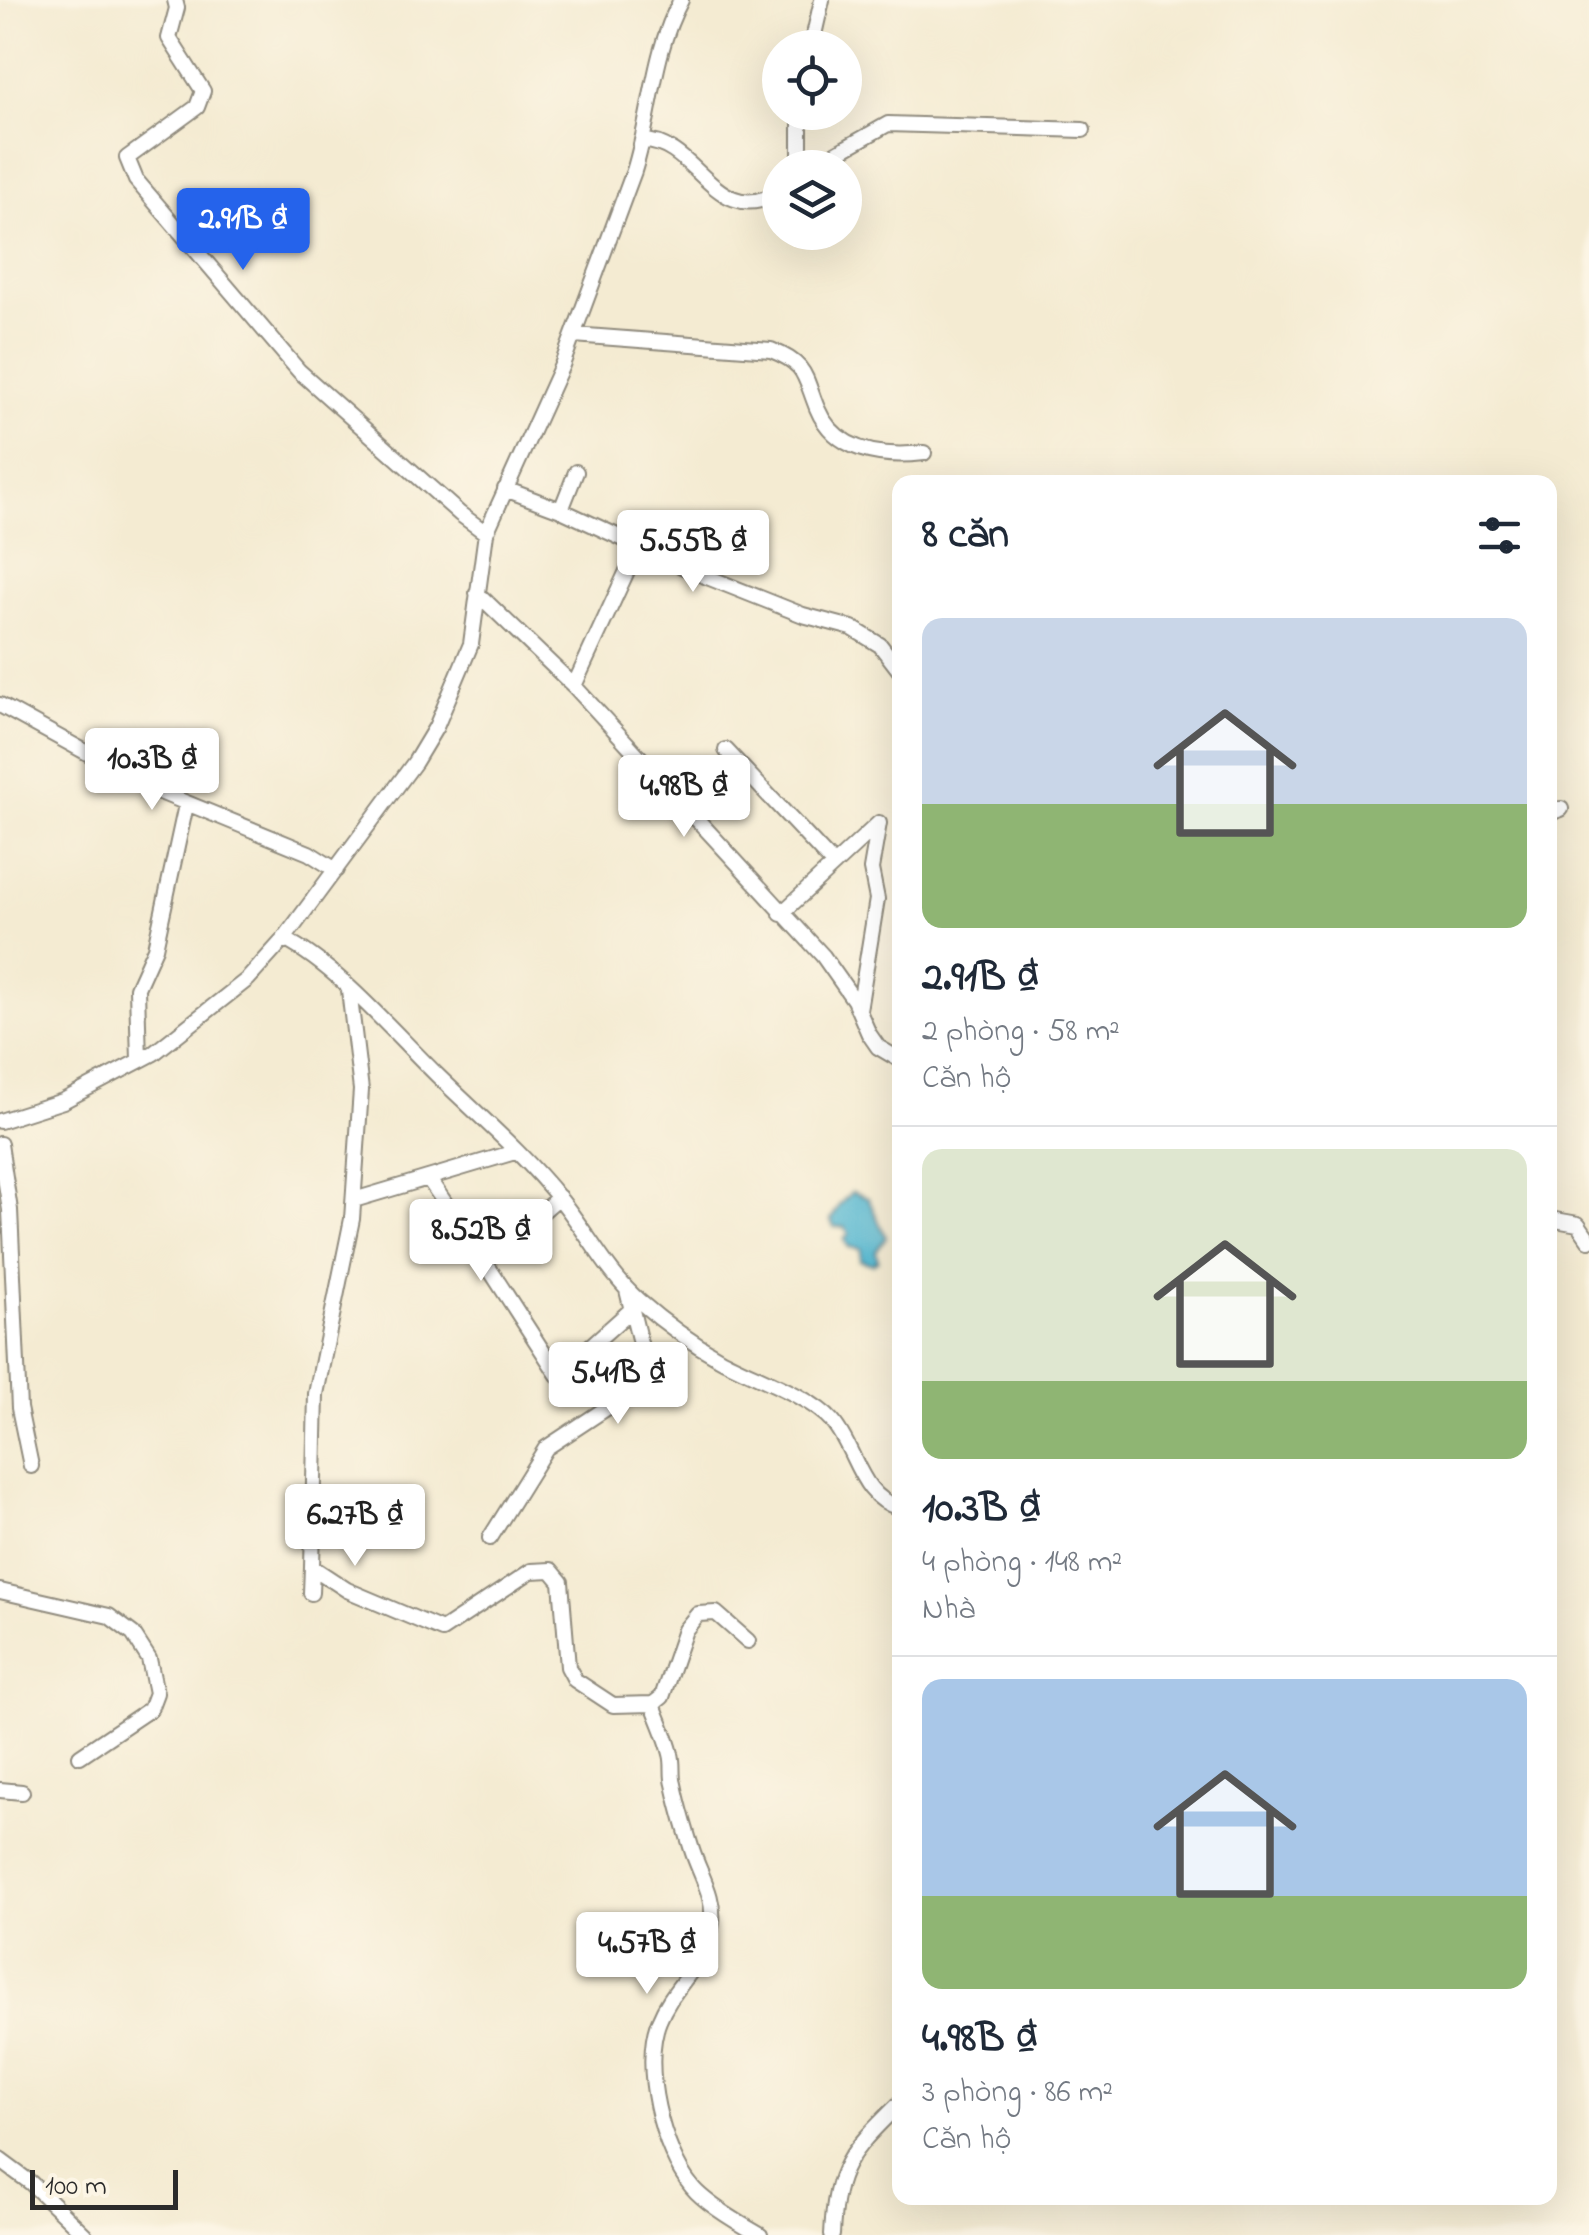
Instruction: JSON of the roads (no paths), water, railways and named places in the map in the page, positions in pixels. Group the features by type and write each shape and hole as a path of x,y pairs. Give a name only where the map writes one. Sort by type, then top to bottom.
{"street":[{"path":"175,0 177,8 169,38 202,91 197,107 127,158 136,180 299,370 486,533"},
{"path":"0,1122 63,1101 139,1061 178,1036 248,979 284,938 415,762 436,727 474,634 486,533 574,334 644,141 662,41 680,0"},
{"path":"815,30 822,0"},
{"path":"842,150 888,124 1083,130"},
{"path":"644,141 662,142 728,198 762,202"},
{"path":"574,334 771,350 791,358 805,372 818,410 850,446 871,453 924,452"},
{"path":"561,510 576,472"},
{"path":"505,490 561,510 697,573 803,615 852,628 880,645 892,661"},
{"path":"574,686 639,546"},
{"path":"477,593 574,686 832,968 878,1047 892,1054"},
{"path":"0,705 186,805 308,853 336,870"},
{"path":"726,750 834,864"},
{"path":"139,1061 137,988 155,948 186,805"},
{"path":"781,914 879,823 871,869 877,899 859,1012"},
{"path":"284,938 350,990 516,1152 558,1197 627,1290 717,1357 832,1420 870,1490 892,1506"},
{"path":"310,1593 316,1394 354,1200 362,1090 350,990"},
{"path":"0,1144 10,1210 20,1408 31,1466"},
{"path":"354,1200 516,1152"},
{"path":"428,1178 558,1375 631,1310"},
{"path":"485,1262 558,1197"},
{"path":"1557,1220 1578,1224 1589,1240"},
{"path":"490,1538 546,1448 649,1380 627,1290"},
{"path":"312,1567 347,1590 442,1630 531,1572 552,1570 561,1582 568,1667 575,1680 614,1706 653,1704 662,1697 685,1630 698,1614 716,1613 748,1641"},
{"path":"0,1591 109,1616 133,1634 149,1659 156,1692 150,1709 80,1756"},
{"path":"653,1704 672,1756 673,1784 692,1852 708,1888 712,1920 708,1940 692,1974 679,1982 659,2021 651,2048 656,2096 673,2154 693,2189 760,2235"},
{"path":"0,1790 22,1792"},
{"path":"832,2235 833,2199 851,2152 892,2111"},
{"path":"0,2160 32,2183 85,2235"}],"water":[{"path":"852,1192 868,1198 886,1237 873,1264 860,1260 861,1249 849,1247 844,1240 849,1234 845,1227 834,1227 831,1220"}]}
